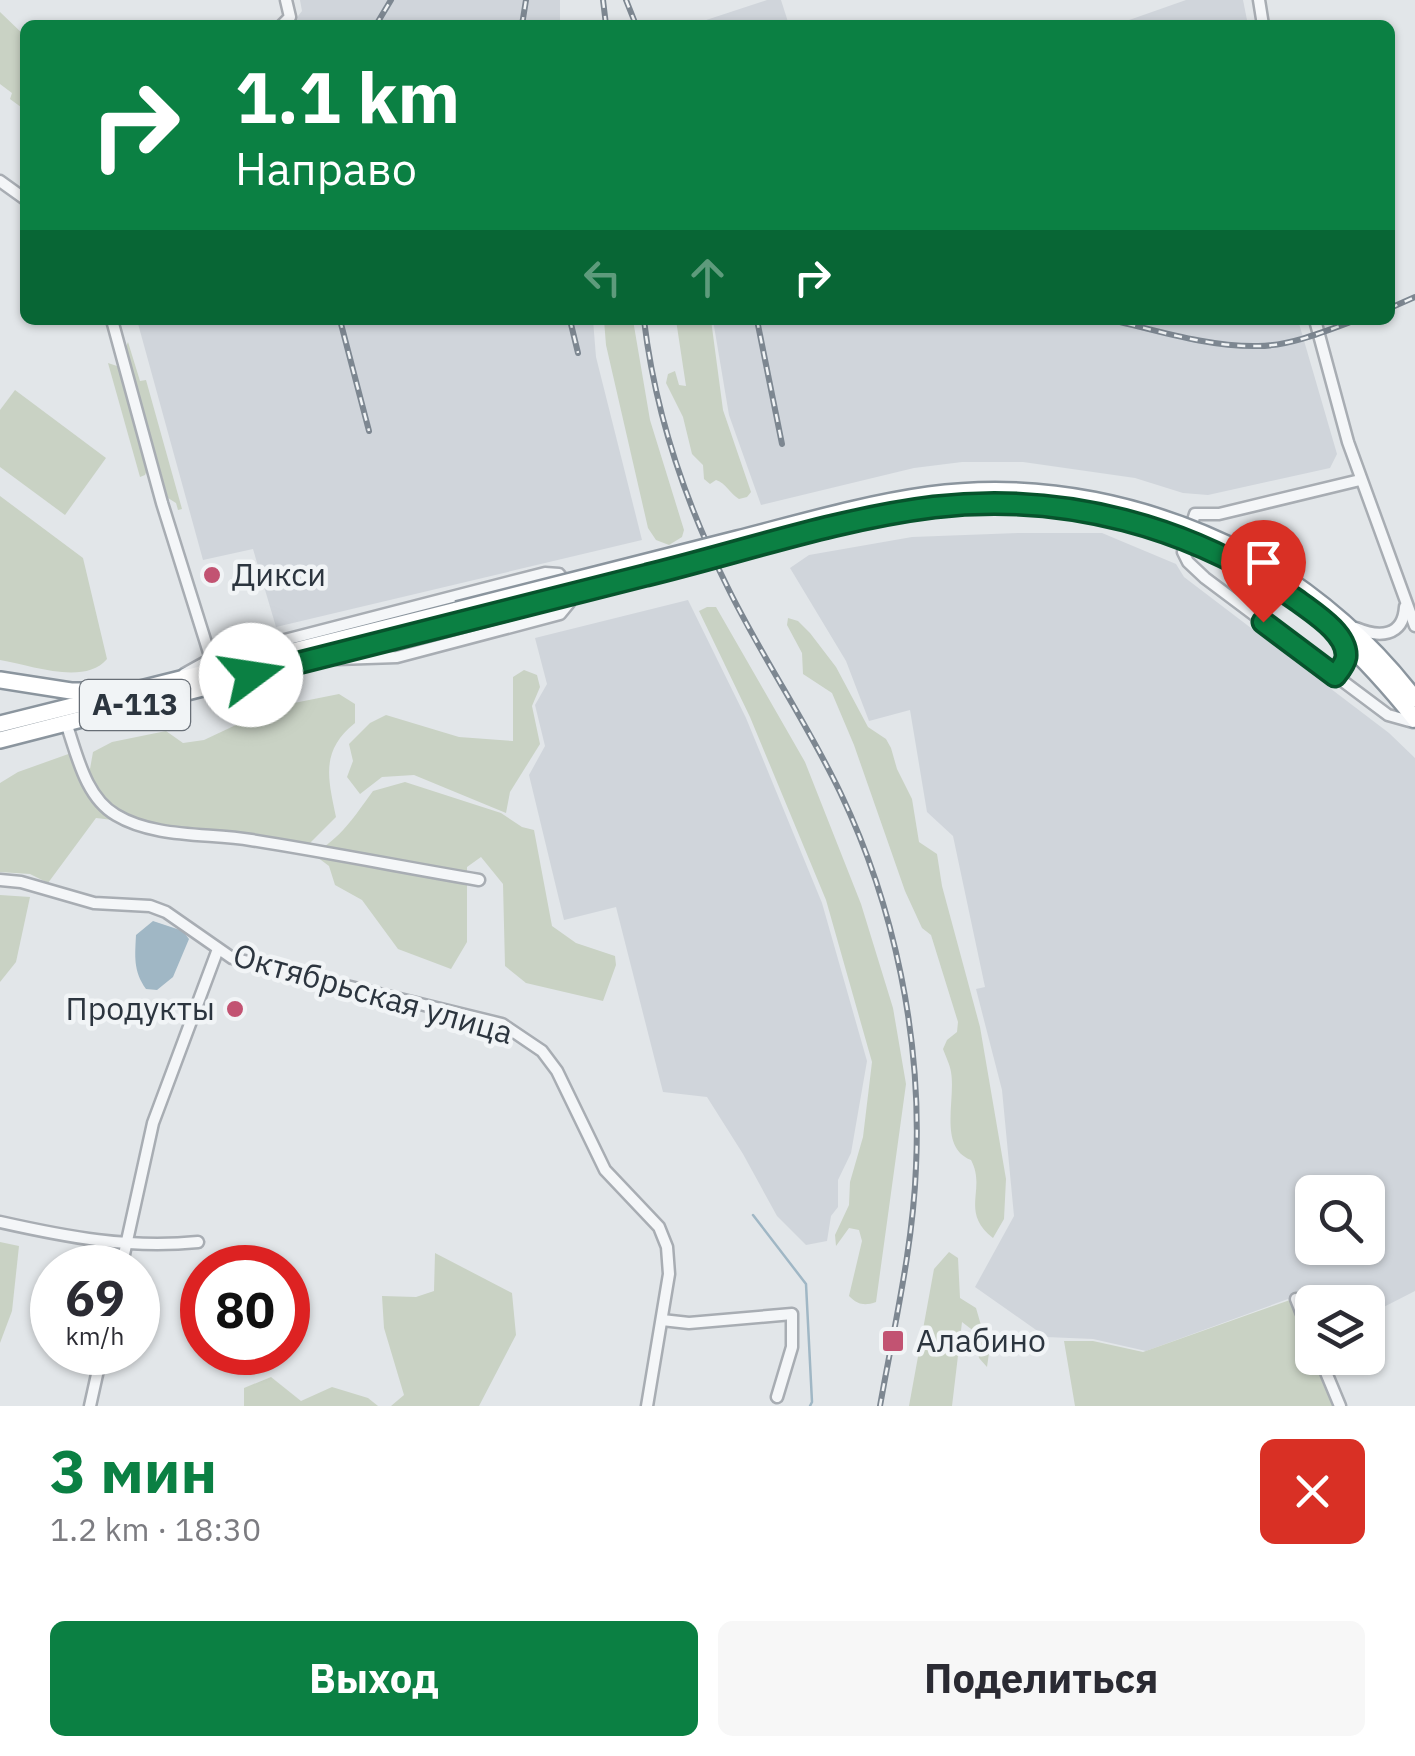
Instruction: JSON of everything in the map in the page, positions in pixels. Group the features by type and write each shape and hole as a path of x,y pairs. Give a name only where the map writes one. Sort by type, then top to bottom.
{"highway":[{"name":"А-113","path":"0,740 283,667 851,510 959,492 1019,491 1100,501 1176,522 1307,592 1415,722"},
{"name":"А-113","path":"0,724 377,630 459,616"},
{"name":"А-113","path":"1337,624 1388,665 1415,699"},
{"path":"0,680 71,690 124,692"},
{"path":"0,748 59,724"}],"street":[{"path":"113,325 167,522 211,660"},
{"path":"1316,325 1360,480 1415,626"},
{"path":"1360,480 1220,514 1195,514 1183,548 1188,562 1198,572 1335,676 1388,715 1415,722"},
{"path":"170,681 211,660 550,572 564,577 570,587 570,603 560,614 397,656 344,658 283,667"},
{"path":"1337,624 1378,636 1391,632 1405,616 1404,596"},
{"path":"1335,676 1346,652 1337,624"},
{"path":"325,631 377,630"},
{"path":"59,724 96,797 113,814 140,827 248,839 479,880"},
{"name":"Октябрьская улица","path":"0,880 22,882 94,903 150,906 166,912 232,958 502,1024 532,1041 557,1072 605,1170 659,1226 668,1248 662,1320 647,1406"},
{"path":"0,1222 126,1245 153,1123 218,950"},
{"path":"160,1246 198,1242"},
{"path":"662,1320 688,1323 792,1314 792,1346 777,1398"},
{"path":"90,1406 97,1375"},
{"path":"1327,1375 1340,1406"}],"shaded area":[{"path":"300,0 560,0 560,20 295,20 302,11"},
{"path":"767,0 781,0 787,20 706,20"},
{"path":"1186,0 1243,0 1247,20 1129,20"},
{"path":"138,325 593,325 596,357 642,540 276,627 253,549 203,560"},
{"path":"714,325 1299,325 1337,454 1330,468 1208,495 1183,493 1135,478 1023,462 962,462 914,468 761,505 729,415"},
{"path":"1102,533 1176,564 1184,577 1389,733 1415,758 1415,1291 1385,1306 1385,1285 1295,1285 1295,1296 1146,1351 1093,1339 1046,1337 975,1287 1014,1216 1002,1090 976,989 985,987 953,836 927,812 910,710 869,721 846,661 790,568 809,555 912,537"},
{"path":"688,600 746,718 822,903 867,1061 851,1153 838,1180 838,1207 831,1216 827,1241 806,1245 777,1216 707,1097 663,1092 616,907 564,920 529,775 545,746 535,705 547,684 535,638"}],"green space":[{"path":"0,12 20,31 20,106 0,84"},
{"path":"604,325 634,325 650,420 684,530 682,537 669,545 656,540 648,528"},
{"path":"677,325 712,325 723,410 751,492 747,497 739,499 716,480 710,484 704,479 703,465 692,454 683,417 666,383 668,374 675,371 679,385 686,386"},
{"path":"128,342 140,381 146,380 182,509 178,510 168,498 126,347"},
{"path":"108,363 120,367 148,468 140,477"},
{"path":"15,390 106,458 65,515 0,467 0,410"},
{"path":"0,496 83,558 107,659 97,667 56,672 0,660"},
{"path":"716,607 805,762 861,904 893,1008 906,1084 876,1302 872,1303 859,1303 849,1296 862,1241 859,1230 849,1228 836,1246 835,1235 849,1205 850,1182 863,1137 872,1062 826,900 750,717 699,611"},
{"path":"788,618 798,621 810,633 836,667 868,727 886,739 912,799 919,842 937,854 980,1027 1006,1179 1004,1219 993,1238 977,1219 971,1160 961,1154 951,1134 951,1072 943,1049 957,1032 958,1022 931,935 922,928 905,891 832,693 803,674 802,653 787,625"},
{"path":"524,670 537,675 540,687 532,706 540,744 510,792 506,813 414,775 382,777 360,794 347,777 353,761 349,744 370,723 386,715 459,737 513,741 513,677"},
{"path":"339,694 355,704 355,723 331,755 329,778 336,817 310,843 96,818 48,883 30,874 0,872 0,783 18,772 74,752 87,786 93,752 112,742 166,731 183,743 204,740 274,707"},
{"path":"405,782 501,813 534,830 552,926 576,943 615,956 616,965 603,1001 526,983 505,966 503,884 481,857 467,867 467,942 451,969 398,949 362,900 335,885 329,866 313,854 339,834 373,791"},
{"path":"0,895 30,897 16,962 0,982"},
{"path":"0,1242 19,1246 12,1311 0,1343"},
{"path":"949,1252 958,1258 960,1298 976,1308 989,1353 987,1367 979,1358 975,1332 962,1322 952,1406 909,1406 934,1269"},
{"path":"435,1253 512,1293 516,1335 479,1406 391,1406 404,1395 384,1328 382,1296 416,1297 434,1291"},
{"path":"1290,1300 1295,1312 1295,1375 1320,1375 1333,1406 1075,1406 1064,1341 1093,1341 1143,1352"},
{"path":"271,1377 301,1401 332,1387 368,1398 378,1406 244,1406 244,1388"}],"water":[{"path":"153,921 183,931 189,939 173,977 157,990 146,989 135,957 136,935"}],"waterway":[{"path":"753,1215 806,1284 810,1406"}],"railway":[{"path":"379,20 391,0"},
{"path":"523,20 526,0"},
{"path":"603,0 605,20"},
{"path":"626,0 634,20"},
{"path":"1395,306 1415,297"},
{"path":"341,325 369,431"},
{"path":"571,325 578,353"},
{"path":"645,325 664,423 698,523 740,612 840,792 876,881 901,975 914,1071 916,1167 907,1257 880,1406"},
{"path":"758,325 782,444"},
{"path":"1134,325 1240,346 1295,341 1342,325"}],"place":[{"name":"Дикси","path":"212,575"},
{"name":"Продукты","path":"235,1009"},
{"name":"Алабино","path":"893,1341"}],"route":[{"path":"251,675 854,523 960,505 1019,504 1076,510 1172,534 1245,567 1308,608 1339,638 1346,652 1345,661 1335,676 1263,622"}]}
